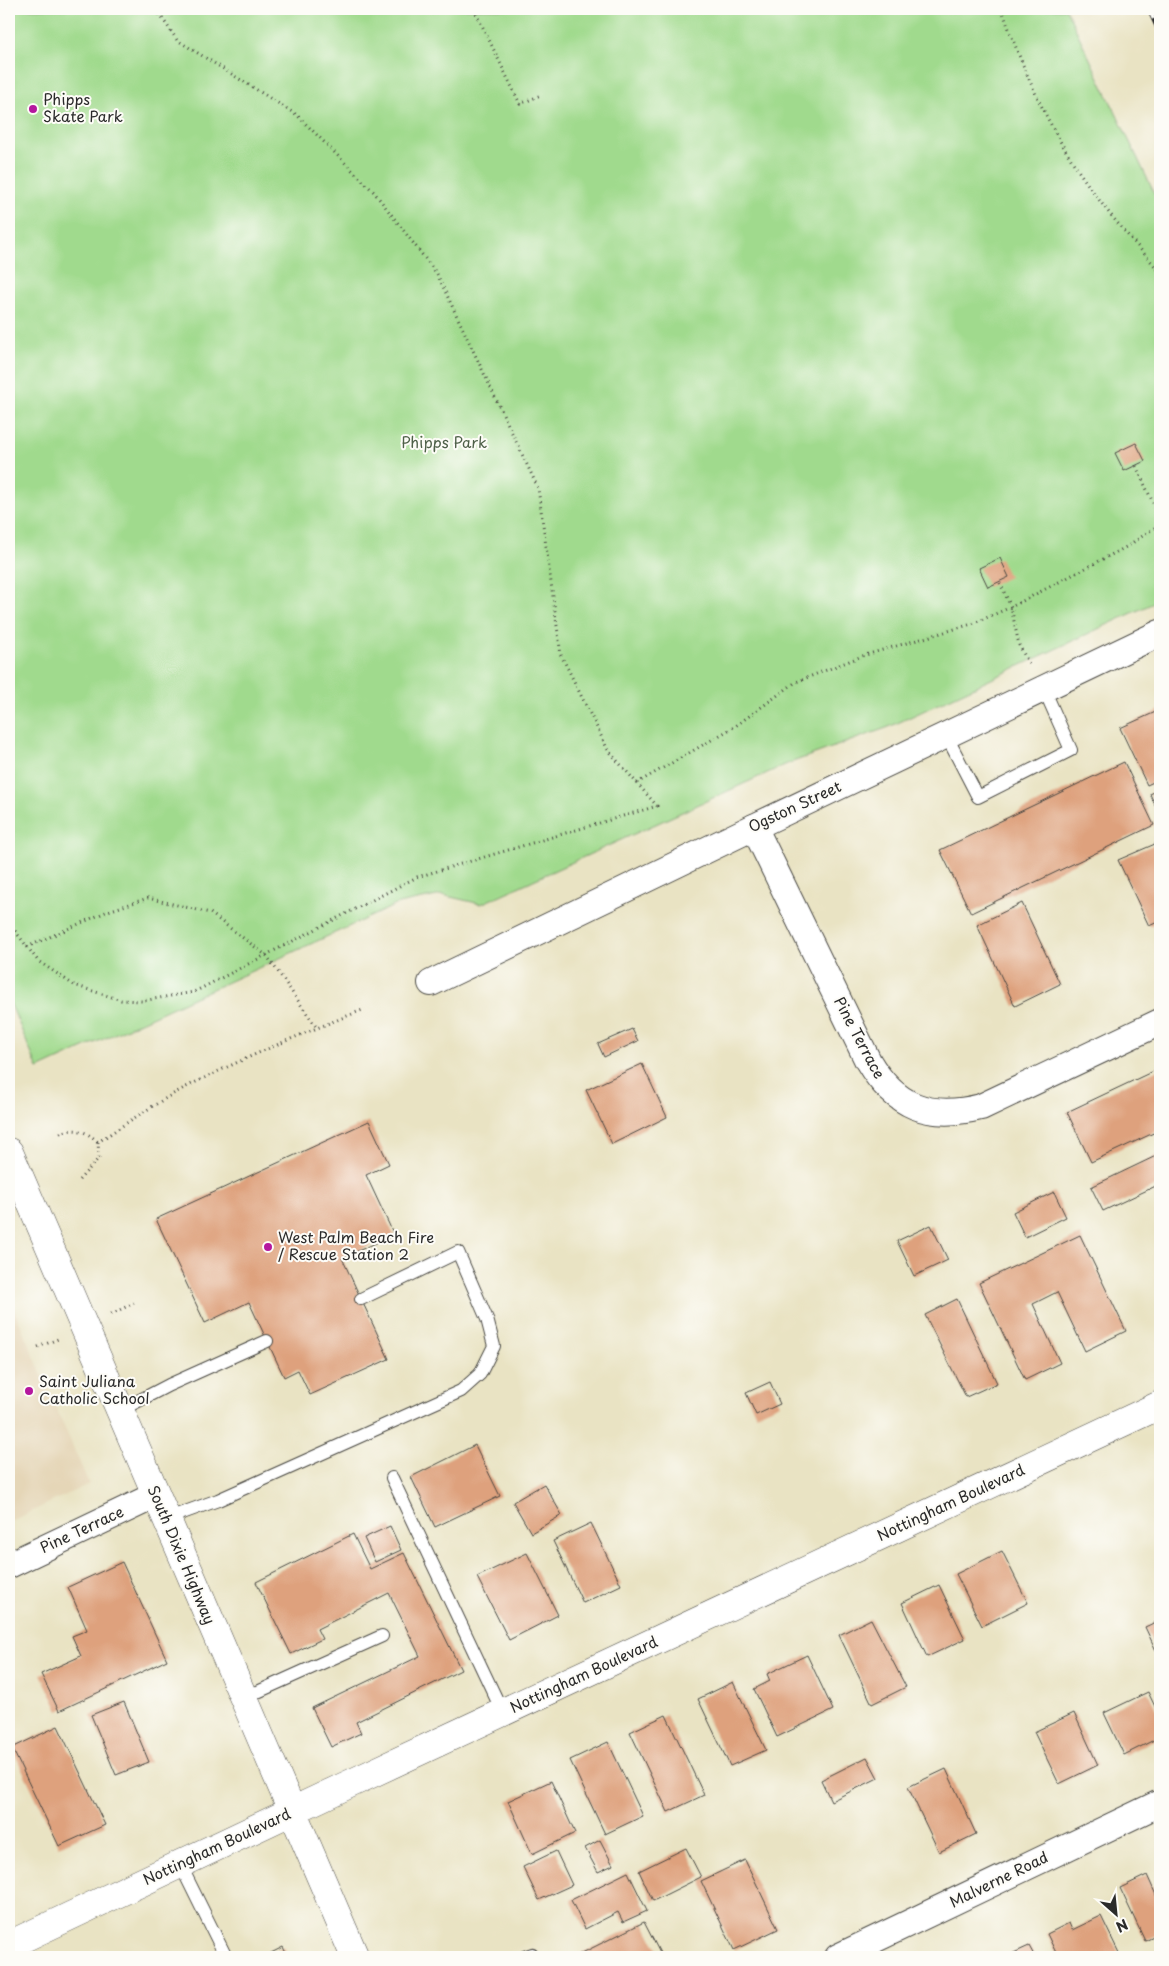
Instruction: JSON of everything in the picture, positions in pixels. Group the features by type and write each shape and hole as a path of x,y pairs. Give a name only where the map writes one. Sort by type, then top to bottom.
{"street":[{"name":"Ogston Street","path":"431,984 754,827 1160,634"},
{"name":"Pine Terrace","path":"754,827 868,1061 879,1080 895,1096 915,1106 944,1112 959,1112 981,1106 1160,1022"},
{"name":"South Dixie Highway","path":"9,1152 355,1957"},
{"name":"Nottingham Boulevard","path":"9,1945 1160,1405"},
{"name":"Pine Terrace","path":"9,1565 161,1507"},
{"name":"Malverne Road","path":"838,1957 1160,1803"}],"lane":[{"path":"946,735 978,797 1071,750 1044,689"},
{"path":"161,1507 218,1500 461,1392 480,1374 494,1346 487,1319 458,1252 361,1299"},
{"path":"120,1411 169,1386 267,1341"},
{"path":"392,1478 503,1713"},
{"path":"244,1698 382,1636"},
{"path":"180,1864 226,1957"},
{"path":"524,1957 532,1954 534,1957"}],"path":[{"path":"9,923 38,961 74,985 120,1000 142,1001 194,992 417,877 657,806 608,750 561,655 538,488 437,274 374,192 297,115 177,40 156,9"},
{"path":"474,9 520,104 541,95"},
{"path":"1002,9 1024,68 1062,145 1102,204 1160,272"},
{"path":"1136,466 1160,518"},
{"path":"637,783 734,727 796,682 862,656 972,624 1011,607 1128,546 1160,524"},
{"path":"1000,583 1011,607 1019,645 1029,664"},
{"path":"27,947 108,911 148,898 210,913 267,956 317,1028"},
{"path":"98,1142 154,1105 195,1082 365,1009"},
{"path":"60,1133 71,1129 80,1130 88,1133 98,1142 99,1158 79,1180"}],"shaded area":[{"name":"Saint Juliana Catholic School","path":"9,1298 89,1484 9,1522"}],"green space":[{"name":"Phipps Park","path":"9,9 1066,9 1160,205 1160,600 889,727 787,764 481,904 442,895 398,904 38,1069 9,1000"}],"building":[{"path":"1136,443 1145,461 1124,471 1115,453"},
{"path":"1000,558 1009,577 988,587 979,568"},
{"path":"1160,710 1160,779 1147,785 1120,728"},
{"path":"1124,762 1154,825 971,913 940,850"},
{"path":"1160,789 1160,816 1150,794"},
{"path":"1155,844 1160,855 1160,921 1149,926 1118,860"},
{"path":"1022,903 1060,984 1015,1006 977,925"},
{"path":"632,1029 638,1041 604,1057 598,1044"},
{"path":"642,1064 667,1117 612,1144 586,1090"},
{"path":"1160,1068 1160,1130 1091,1162 1067,1112"},
{"name":"West Palm Beach Fire / Rescue Station 2","path":"369,1121 389,1164 366,1175 394,1235 342,1258 389,1359 310,1395 298,1370 284,1377 249,1302 205,1323 156,1219"},
{"path":"1160,1154 1160,1184 1103,1211 1091,1187"},
{"path":"1054,1192 1066,1217 1025,1237 1013,1212"},
{"path":"931,1225 948,1260 914,1276 897,1241"},
{"path":"1080,1235 1126,1331 1085,1351 1057,1292 1033,1304 1060,1363 1025,1380 979,1283"},
{"path":"957,1299 997,1383 966,1397 925,1315"},
{"path":"770,1382 780,1404 756,1415 746,1393"},
{"path":"475,1445 500,1496 435,1527 411,1477"},
{"path":"544,1484 562,1515 531,1533 513,1502"},
{"path":"591,1523 621,1585 583,1603 553,1541"},
{"path":"390,1526 401,1550 375,1562 364,1538"},
{"path":"353,1534 370,1569 404,1553 461,1670 356,1722 361,1733 331,1747 312,1708 420,1656 389,1593 317,1629 322,1639 291,1654 256,1582"},
{"path":"1002,1551 1028,1603 982,1626 956,1574"},
{"path":"527,1553 558,1615 509,1640 477,1577"},
{"path":"122,1562 167,1660 59,1711 41,1674 81,1656 72,1636 87,1630 68,1587"},
{"path":"939,1585 965,1639 927,1657 902,1603"},
{"path":"871,1619 906,1687 872,1704 839,1635"},
{"path":"1160,1620 1160,1659 1145,1627"},
{"path":"807,1655 833,1710 777,1737 754,1689 770,1681 767,1674"},
{"path":"733,1682 766,1750 730,1766 698,1699"},
{"path":"1148,1692 1160,1717 1160,1737 1124,1755 1104,1713"},
{"path":"124,1702 149,1762 116,1775 91,1715"},
{"path":"1074,1713 1098,1765 1059,1784 1034,1732"},
{"path":"666,1715 704,1795 668,1812 630,1732"},
{"path":"58,1726 105,1825 59,1846 12,1748"},
{"path":"608,1742 643,1816 605,1834 570,1760"},
{"path":"867,1757 878,1778 831,1801 821,1780"},
{"path":"946,1769 976,1834 939,1852 908,1787"},
{"path":"551,1781 575,1833 532,1854 508,1801"},
{"path":"600,1840 613,1865 598,1872 585,1848"},
{"path":"686,1848 701,1877 653,1901 639,1871"},
{"path":"556,1851 572,1885 539,1900 523,1867"},
{"path":"745,1860 778,1929 734,1950 701,1881"},
{"path":"628,1872 647,1911 623,1922 618,1912 585,1929 571,1900"},
{"path":"1147,1875 1160,1904 1160,1934 1145,1941 1120,1888"},
{"path":"1101,1916 1121,1957 1058,1957 1047,1934 1069,1923 1072,1930"},
{"path":"644,1922 662,1957 574,1957"},
{"path":"1029,1946 1035,1957 1005,1957"},
{"path":"283,1947 288,1957 263,1957"}],"railway":[{"path":"1149,9 1160,32"}],"place":[{"name":"Phipps Skate Park","path":"33,109"},
{"name":"West Palm Beach Fire / Rescue Station 2","path":"268,1247"},
{"name":"Saint Juliana Catholic School","path":"29,1391"}]}
